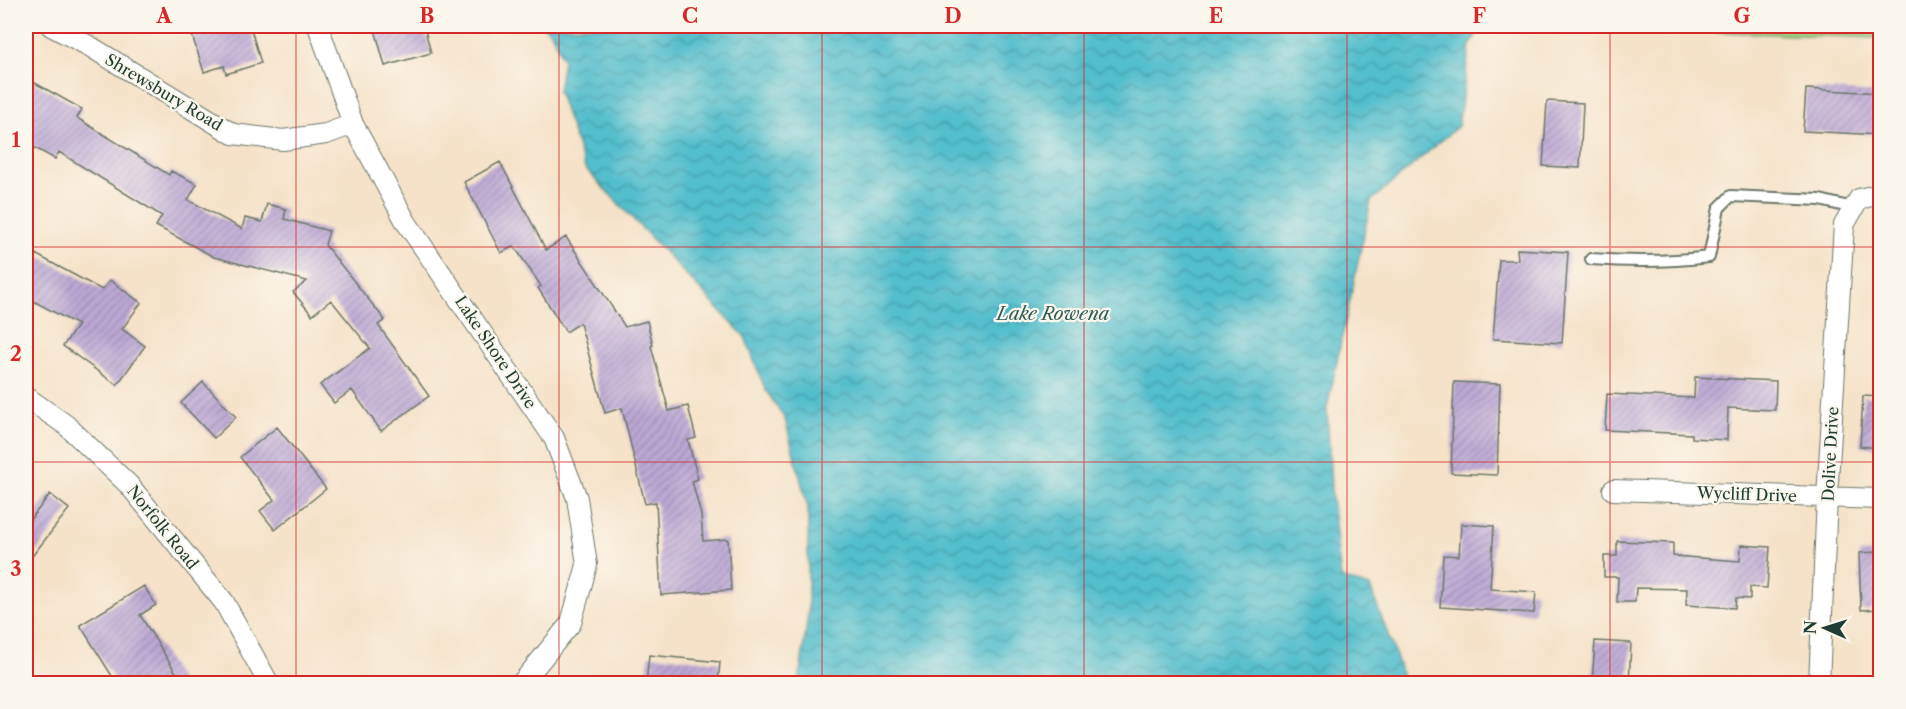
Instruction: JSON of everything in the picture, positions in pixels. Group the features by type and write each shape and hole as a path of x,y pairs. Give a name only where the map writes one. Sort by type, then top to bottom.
{"street":[{"name":"Shrewsbury Road","path":"51,26 91,47 233,134 283,140 326,134 353,124"},
{"name":"Lake Shore Drive","path":"318,26 353,124 406,222 554,438 578,498 587,565 571,623 521,684"},
{"path":"1849,217 1859,199 1881,195"},
{"name":"Dolive Drive","path":"1819,684 1827,496 1849,217"},
{"name":"Norfolk Road","path":"26,397 66,425 129,485 224,602 269,684"},
{"name":"Wycliff Drive","path":"1613,490 1881,499"}],"lane":[{"path":"1591,259 1627,262 1675,261 1709,256 1719,208 1731,196 1820,200 1849,217"}],"green space":[{"path":"1550,26 1880,26 1880,38"}],"water":[{"name":"Lake Rowena","path":"543,26 1482,26 1470,45 1458,126 1371,201 1327,408 1331,488 1341,578 1370,587 1399,664 1403,683 799,683 808,613 808,508 785,419 765,389 745,337 585,168 558,91 563,60 551,32"}],"building":[{"path":"189,26 250,26 261,63 226,74 224,66 204,72"},
{"path":"374,26 424,26 431,53 385,66"},
{"path":"26,78 82,109 77,118 169,175 171,171 197,184 188,200 242,229 245,218 262,222 267,204 286,209 284,219 329,231 325,245 385,320 378,325 429,396 381,431 352,390 334,403 320,385 370,348 331,300 312,315 293,292 307,281 214,257 156,226 162,216 59,152 55,159 26,143"},
{"path":"1806,89 1881,93 1881,135 1803,131"},
{"path":"1547,101 1583,103 1580,168 1543,166"},
{"path":"500,162 546,250 566,237 625,327 647,321 653,345 651,346 669,411 688,406 696,438 688,440 698,479 692,481 701,515 703,541 728,539 731,590 661,595 656,502 645,504 622,408 605,413 580,323 566,332 538,288 541,286 514,246 501,253 464,182"},
{"path":"26,249 102,290 110,280 141,303 122,329 145,346 117,385 63,346 78,325 26,297"},
{"path":"1517,249 1568,252 1562,343 1493,339 1499,260 1518,260"},
{"path":"1695,377 1776,381 1775,410 1728,408 1727,440 1692,438 1692,434 1605,430 1607,394 1694,398"},
{"path":"203,382 236,417 214,438 181,403"},
{"path":"1454,382 1500,384 1497,475 1451,473"},
{"path":"1863,396 1881,397 1879,448 1860,446"},
{"path":"277,427 326,489 275,530 260,511 274,500 240,457"},
{"path":"50,494 69,509 26,564 26,525"},
{"path":"1461,524 1494,526 1490,589 1536,592 1534,613 1440,607 1443,555 1459,556"},
{"path":"1617,541 1673,543 1673,556 1740,561 1741,545 1770,547 1767,588 1750,587 1750,599 1736,598 1735,608 1686,605 1687,589 1636,588 1635,602 1617,602 1618,577 1604,577 1604,556 1617,556"},
{"path":"1877,552 1877,572 1881,572 1881,609 1861,610 1859,553"},
{"path":"144,586 156,605 140,615 183,684 117,684 80,625"},
{"path":"1595,641 1631,643 1629,684 1592,684"},
{"path":"649,655 720,662 718,684 646,684"}]}
